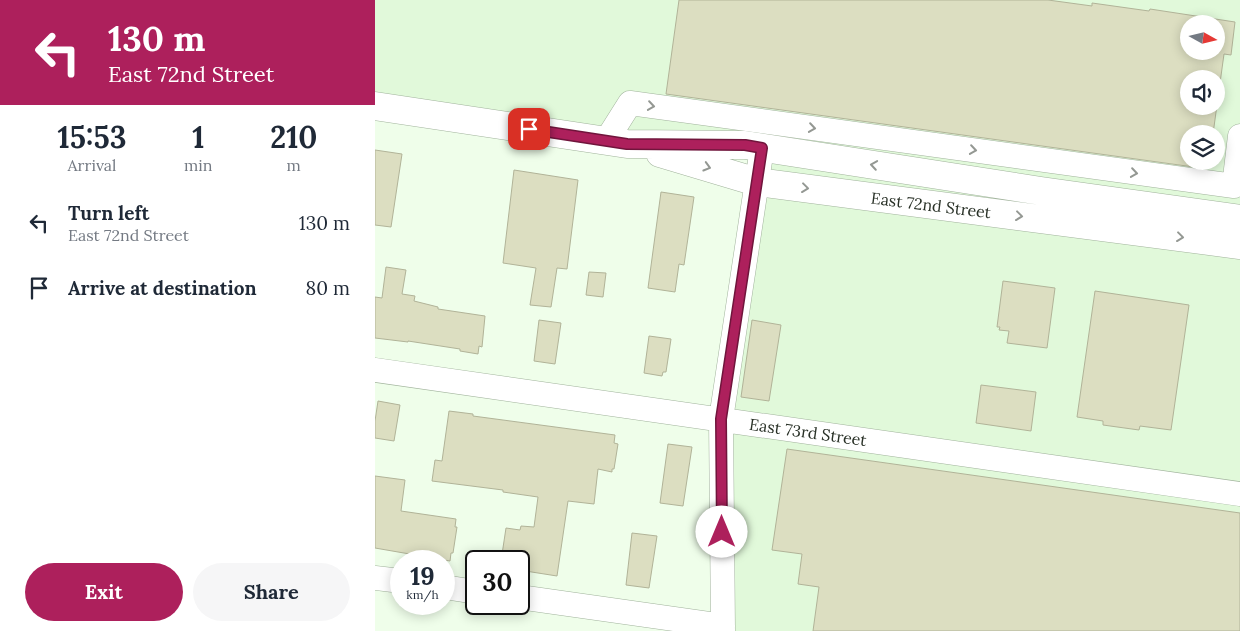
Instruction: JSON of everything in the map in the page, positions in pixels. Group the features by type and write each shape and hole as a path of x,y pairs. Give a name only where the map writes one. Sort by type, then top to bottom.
{"main road":[{"name":"East 72nd Street","path":"375,106 616,142 745,145 1041,191 1240,219"},
{"name":"East 72nd Street","path":"616,142 757,182 1240,245"}],"street":[{"path":"616,142 630,103 1234,186 1240,136"},
{"path":"530,600 723,628 721,419 762,148"},
{"name":"East 73rd Street","path":"375,370 1240,494"},
{"path":"375,578 390,580"}],"shaded area":[{"path":"375,0 1240,0 1240,631 723,631 721,419 762,148 375,106"}],"building":[{"path":"679,0 1048,0 1092,6 1092,3 1149,11 1150,9 1189,15 1180,15 1180,60 1223,60 1222,70 1180,70 1180,115 1216,115 1214,125 1180,125 1180,165 666,94"},
{"path":"1225,20 1235,22 1231,55 1225,54"},
{"path":"375,150 402,154 391,227 375,225"},
{"path":"514,170 578,180 567,269 557,268 551,307 530,305 536,268 503,263"},
{"path":"661,192 694,197 684,265 679,264 675,292 648,288"},
{"path":"386,267 406,270 402,294 415,296 414,301 438,307 438,309 485,316 482,347 479,346 478,354 460,351 460,349 375,338 375,297 382,298"},
{"path":"589,272 606,273 603,297 586,295"},
{"path":"1003,281 1055,288 1047,348 1007,343 1009,331 999,330 1000,327 997,327"},
{"path":"1095,291 1189,305 1171,430 1140,426 1139,430 1103,425 1103,421 1077,417"},
{"path":"539,320 561,323 555,364 534,361"},
{"path":"752,320 781,325 769,401 741,397"},
{"path":"649,336 671,339 666,372 663,372 662,376 644,373"},
{"path":"981,385 1036,392 1031,431 976,423"},
{"path":"378,401 400,405 394,441 375,438"},
{"path":"449,411 473,414 473,416 615,435 614,443 618,444 612,472 598,469 594,504 568,501 557,576 530,572 530,550 503,550 506,528 520,530 521,526 534,527 538,497 503,492 503,490 432,481 435,460 442,461"},
{"path":"668,444 692,447 683,506 660,503"},
{"path":"787,449 1240,513 1240,631 813,631 819,587 798,584 802,554 772,550"},
{"path":"375,476 405,480 401,511 456,519 455,527 457,527 453,550 390,551 375,548"},
{"path":"632,533 657,536 649,588 626,585"}],"route":[{"path":"529,129 627,144 745,145 762,148 721,419 722,532"}]}
